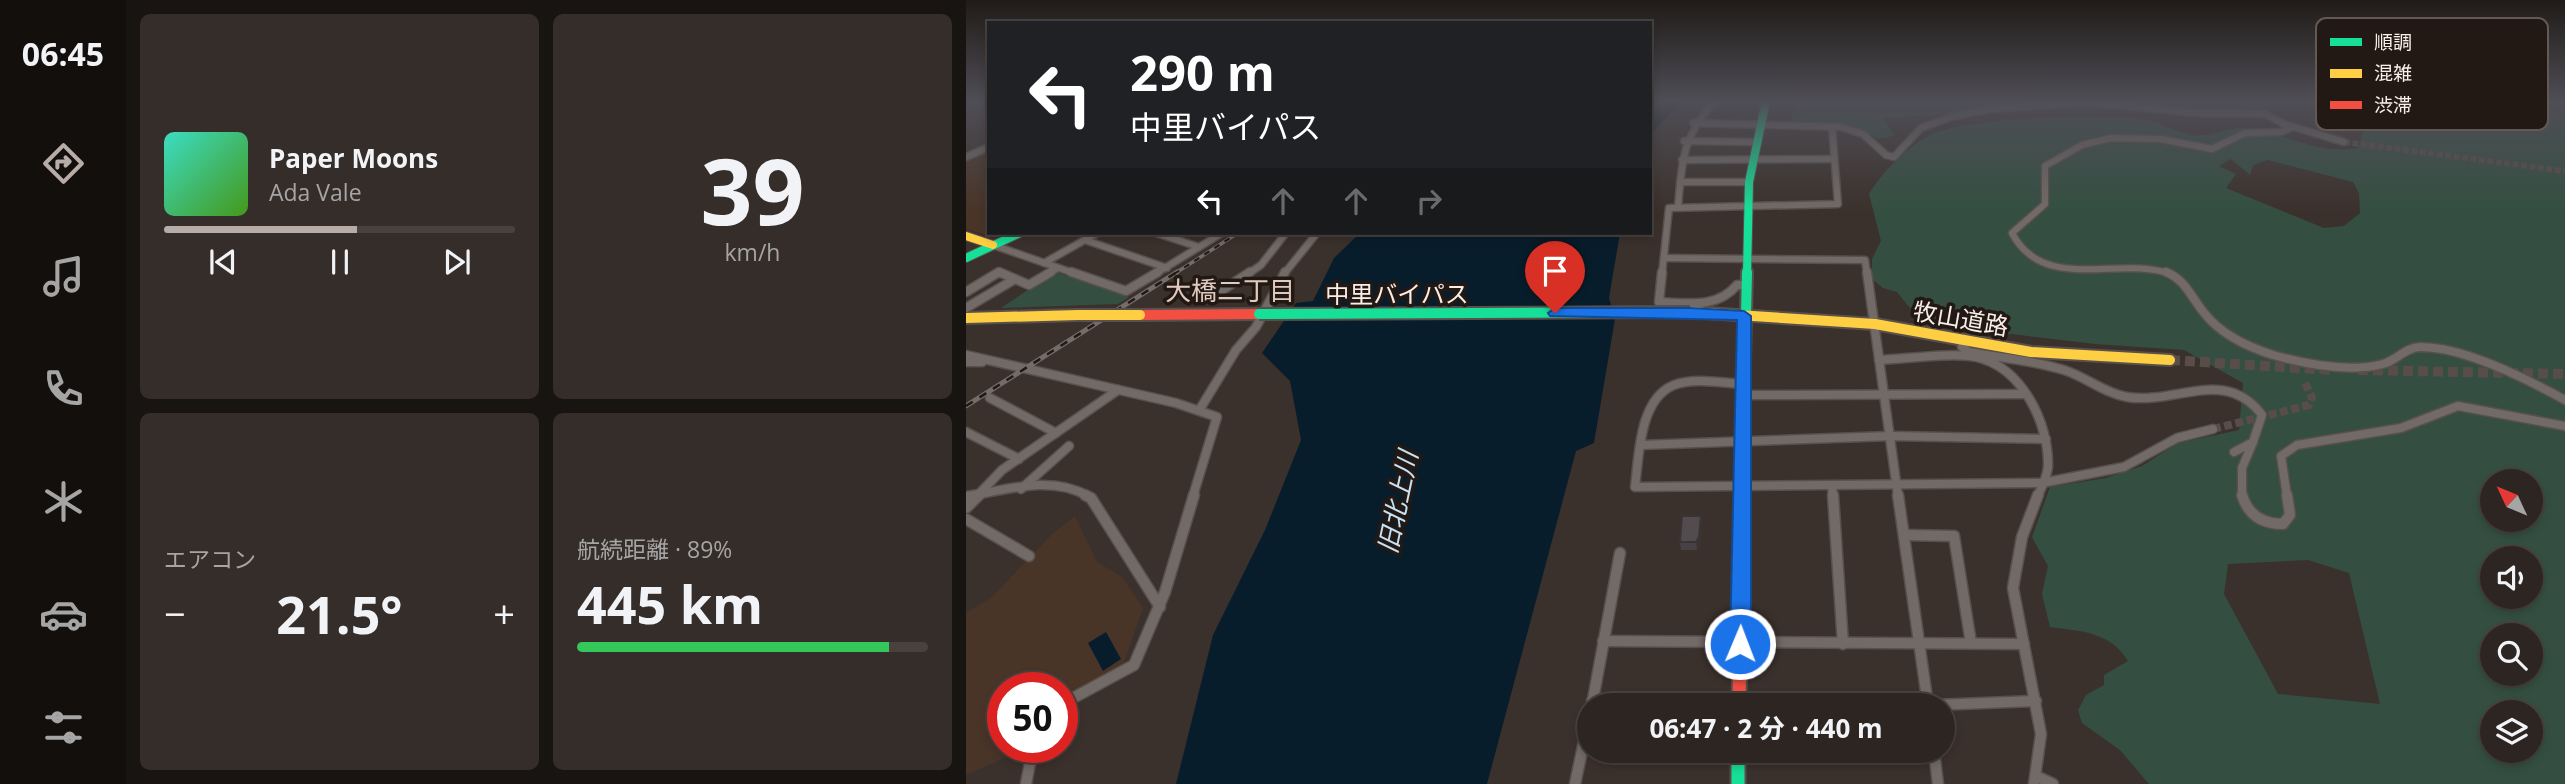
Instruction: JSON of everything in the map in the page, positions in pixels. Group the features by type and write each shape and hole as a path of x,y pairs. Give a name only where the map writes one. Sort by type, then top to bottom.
{"street":[{"path":"1678,207 1686,138"},
{"path":"1739,693 1745,439 1744,316 1749,182 1756,138"},
{"path":"1747,285 1737,285 1732,294 1717,302 1659,302 1669,208 1835,206 1833,138"},
{"path":"1867,138 1886,155 1894,157 1911,138"},
{"path":"2115,138 2082,145 2045,166 2045,204 2017,225 2012,233 2020,250 2043,263 2065,268 2160,271 2178,277 2207,317 2224,332 2275,355 2363,366 2383,364 2412,348 2434,348 2462,356 2565,400"},
{"path":"2143,138 2212,149 2236,138"},
{"path":"2329,138 2344,142"},
{"path":"1684,141 1755,142"},
{"path":"966,157 987,148"},
{"path":"1682,160 1834,159"},
{"path":"1681,182 1749,182"},
{"path":"966,258 1016,235"},
{"path":"1044,263 1094,235"},
{"path":"1162,235 1199,247"},
{"path":"966,236 1126,291 1219,235"},
{"path":"1209,299 1261,265 1284,235"},
{"path":"1200,409 1236,350 1256,327 1282,276 1315,235"},
{"path":"1085,240 1167,268"},
{"path":"1664,258 1865,260 1926,693"},
{"path":"966,292 999,272 1029,285 1058,268"},
{"path":"966,308 1015,279"},
{"name":"中里バイパス","path":"966,318 1690,312 1744,316"},
{"name":"牧山道路","path":"1744,316 1875,324 2082,357 2170,360"},
{"path":"1963,339 1962,347 1969,352 2063,370 2122,397 2161,397 2219,389 2250,398 2263,415 2241,469 2242,501 2252,515 2276,525 2283,524 2290,515 2281,456 2297,445 2401,428 2458,407 2565,426"},
{"path":"966,355 1200,409 1217,417 1218,422 1156,613 1134,665 1078,695"},
{"path":"1879,360 1975,357 1992,364 2026,394 2035,408 2046,439 2048,469 2022,537 2013,589 2041,734 2035,780 2053,784"},
{"path":"966,362 995,362"},
{"path":"2026,394 1884,395 1683,384 1666,389 1645,421 1635,487 2042,483 2124,467 2177,438 2213,429"},
{"path":"966,508 994,478 1118,390"},
{"path":"990,398 1056,433"},
{"path":"966,432 1019,459"},
{"path":"1641,445 1745,439 1891,436 2046,439"},
{"path":"2234,452 2253,442"},
{"path":"1021,489 1069,446"},
{"path":"966,498 1021,489 1068,486 1091,498 1156,613"},
{"path":"1832,486 1843,644"},
{"path":"966,519 1029,556"},
{"path":"1904,535 1954,536 1971,643"},
{"path":"1594,693 1620,553"},
{"path":"1602,641 2024,644"},
{"path":"1955,704 2036,701"},
{"path":"1026,784 1030,763"},
{"path":"1575,784 1579,763"},
{"path":"1738,763 1738,784"},
{"path":"1935,763 1938,784"}],"shaded area":[{"path":"987,150 987,235 966,229 966,159"},
{"path":"1075,516 1097,562 1122,577 1143,608 1123,665 1078,690 1078,672 987,672 987,763 993,763 966,775 966,613 992,597 1051,535"}],"green space":[{"path":"1926,138 2286,138 2327,148 2358,148 2361,138 2565,138 2565,784 2149,784 2120,750 2082,723 2078,710 2086,695 2104,685 2104,675 2128,661 2121,651 2104,639 2084,632 2050,627 2042,594 2048,566 2032,537 2050,487 2106,478 2142,466 2178,443 2239,430 2243,383 2184,350 2095,344 1987,331 1994,311 1936,323 1918,318 1897,292 1883,288 1872,279 1872,259 1881,241 1869,194 1896,161","holes":["2231,159 2250,175 2253,165 2267,160 2353,182 2359,193 2360,213 2344,226 2324,228 2226,188 2236,174 2219,166","2308,560 2349,573 2380,704 2278,694 2224,594 2228,564"]},
{"path":"1055,272 1129,297 1118,304 1001,308"}],"water":[{"name":"旧北上川","path":"1358,235 1620,235 1609,298 1615,319 1594,443 1576,451 1487,784 1176,784 1213,635 1265,530 1301,440 1290,381 1262,353 1296,303 1313,301 1334,258"},
{"path":"1106,632 1121,659 1103,671 1088,643"}],"building":[{"path":"1682,516 1701,516 1696,542 1680,542"}],"tunnel":[{"path":"2344,142 2565,171"},
{"path":"2170,360 2332,370"},
{"path":"2358,370 2565,374"},
{"path":"2213,429 2309,405 2312,397 2304,381"}],"railway":[{"path":"1174,274 1235,235"},
{"path":"966,406 1177,272"}],"traffic: fast":[{"path":"1742,491 1749,182 1758,138"},
{"path":"966,258 1016,235"},
{"path":"1259,314 1690,312"},
{"path":"1738,763 1738,784"}],"traffic: slow":[{"path":"966,236 993,245"},
{"path":"1690,312 1875,324 2031,352 2170,360"},
{"path":"966,318 1078,315"},
{"path":"1078,315 1140,315"}],"traffic: jam":[{"path":"1140,315 1259,314"},
{"path":"1739,693 1742,491"}],"district":[{"name":"大橋二丁目","path":"1230,290"}],"route":[{"path":"1555,313 1690,312 1744,316 1745,439 1740,644"}]}
